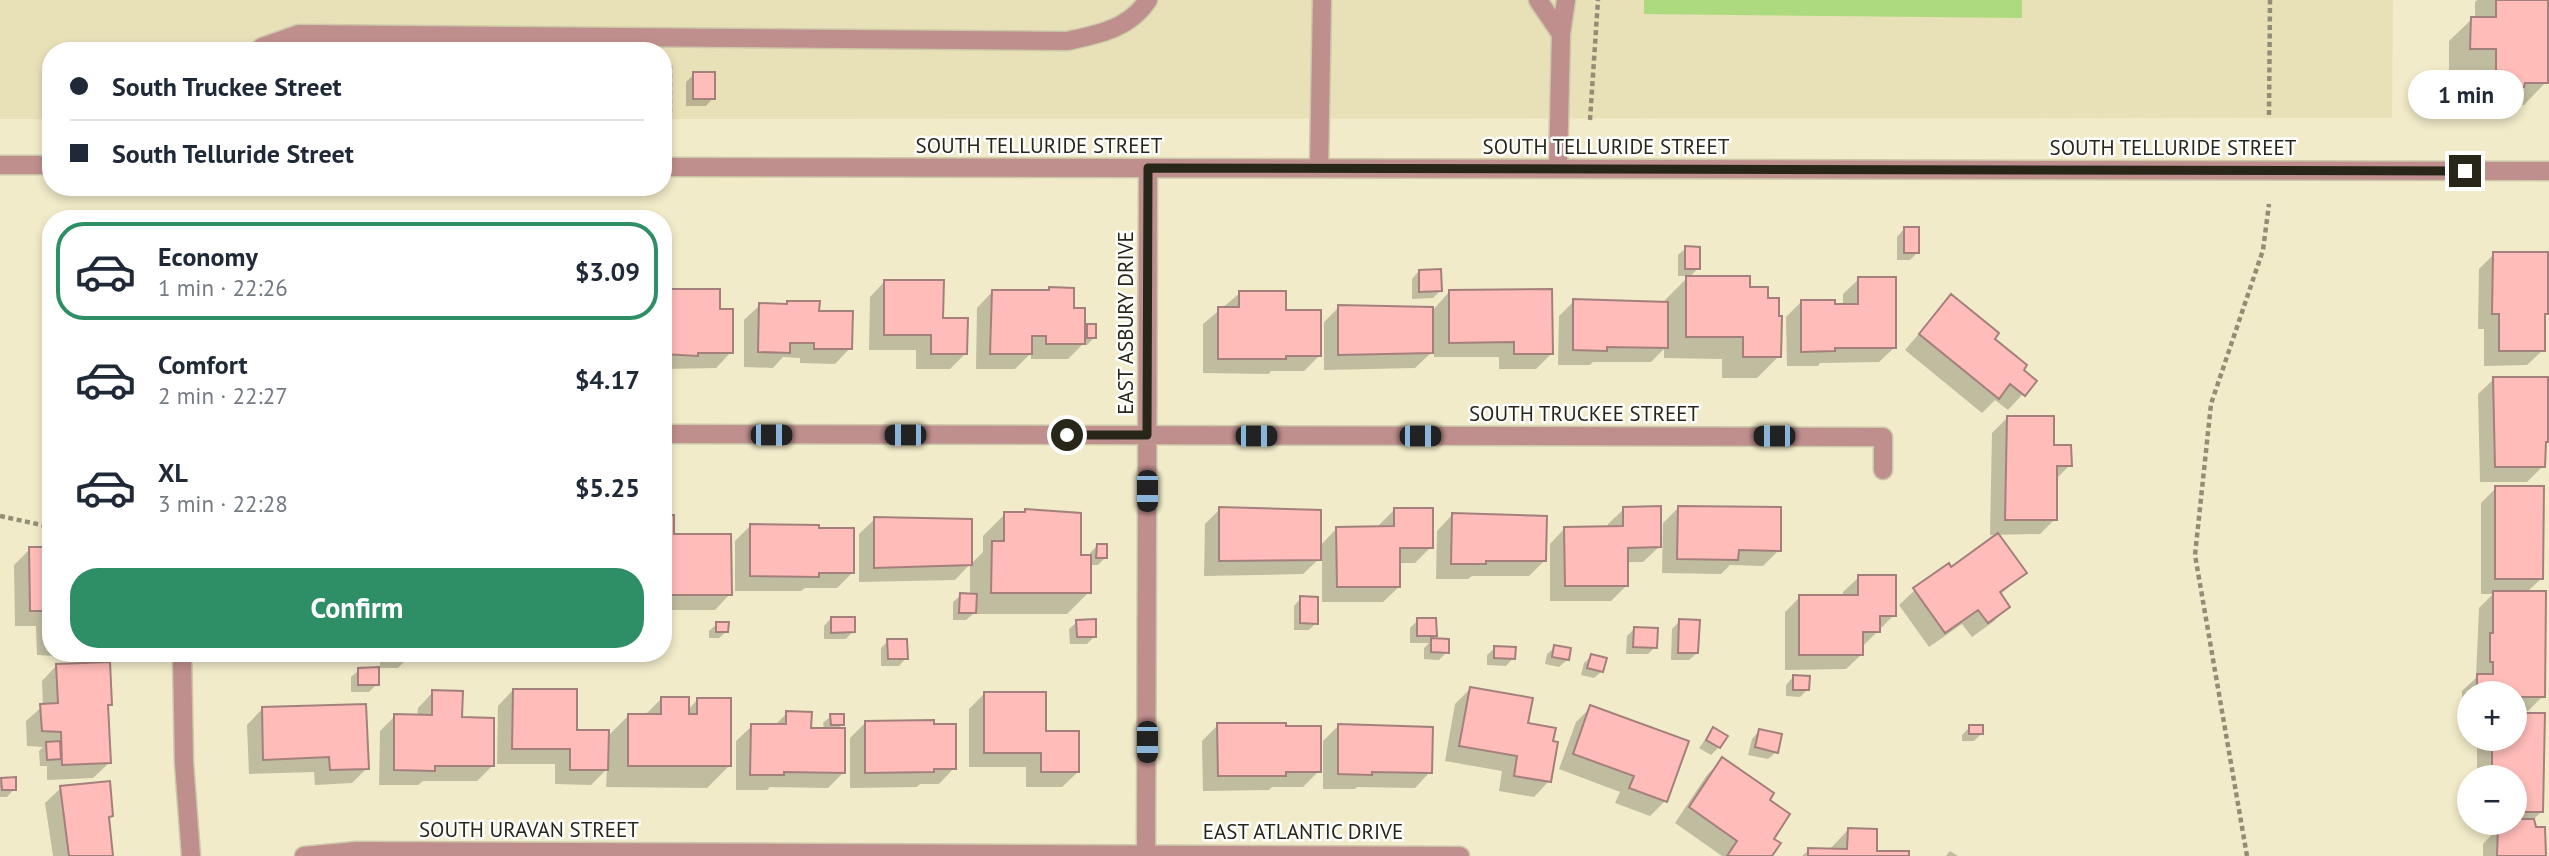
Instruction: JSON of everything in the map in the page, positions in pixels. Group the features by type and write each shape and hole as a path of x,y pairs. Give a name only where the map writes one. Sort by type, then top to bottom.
{"street":[{"path":"276,42 299,34 324,33 1066,41 1105,32 1138,15 1149,0"},
{"path":"1319,168 1322,0"},
{"path":"1538,0 1561,34"},
{"path":"1558,168 1561,34 1566,0"},
{"path":"0,165 42,165"},
{"name":"SOUTH TELLURIDE STREET","path":"672,167 2549,171"},
{"name":"EAST ASBURY DRIVE","path":"1146,855 1148,168"},
{"name":"SOUTH TRUCKEE STREET","path":"672,434 1883,437 1883,470"},
{"path":"182,662 184,763 191,856"},
{"name":"SOUTH URAVAN STREET","path":"304,856 357,852 1146,855"},
{"name":"EAST ATLANTIC DRIVE","path":"1146,855 1460,856"}],"path":[{"path":"1590,120 1598,0"},
{"path":"2269,115 2270,0"},
{"path":"2247,856 2196,555 2211,404 2263,250 2269,204"},
{"path":"0,516 42,525"}],"shaded area":[{"path":"0,0 2393,0 2392,118 672,119 672,42 42,42 42,119 0,119"}],"green space":[{"path":"1644,0 2022,0 2022,18 1644,14"}],"building":[{"path":"2496,0 2548,0 2548,83 2525,83 2524,87 2520,87 2520,84 2496,83 2496,49 2470,49 2471,17 2496,17"},
{"path":"693,72 715,72 715,99 693,99"},
{"path":"1904,227 1919,227 1919,253 1904,253"},
{"path":"1685,246 1700,247 1700,269 1685,269"},
{"path":"2493,252 2548,252 2545,351 2499,351 2499,314 2492,314"},
{"path":"1441,269 1442,291 1419,292 1419,270"},
{"path":"1686,276 1750,276 1750,287 1768,287 1768,298 1779,298 1779,316 1782,316 1781,357 1743,357 1743,337 1686,337"},
{"path":"1858,277 1896,277 1896,348 1835,348 1835,351 1801,352 1801,300 1835,300 1835,304 1858,304"},
{"path":"884,280 944,280 943,318 968,318 967,354 931,354 931,335 884,335"},
{"path":"1049,287 1074,288 1074,308 1085,308 1085,344 1046,344 1046,336 1032,336 1032,354 990,354 992,290 1049,290"},
{"path":"672,289 720,289 720,309 733,309 733,353 698,353 698,356 672,355"},
{"path":"1552,289 1553,354 1514,354 1514,342 1449,343 1449,290"},
{"path":"1239,291 1286,291 1286,310 1321,310 1321,356 1218,359 1218,307 1239,307"},
{"path":"1951,294 1999,333 1995,339 2027,365 2024,370 2037,381 2025,396 2010,384 1999,399 1919,334"},
{"path":"1573,299 1668,302 1668,348 1607,347 1607,351 1573,350"},
{"path":"787,301 820,301 819,311 853,311 852,349 814,349 814,343 790,343 790,353 758,352 759,303 787,304"},
{"path":"1338,305 1433,307 1433,353 1338,355"},
{"path":"1087,324 1096,324 1096,338 1087,338"},
{"path":"2493,377 2548,377 2548,442 2545,467 2495,467"},
{"path":"2007,416 2054,416 2054,445 2071,445 2072,466 2057,466 2057,520 2005,520"},
{"path":"2495,486 2544,486 2543,579 2495,579"},
{"path":"1661,506 1661,547 1628,548 1628,586 1565,586 1564,527 1623,526 1623,507"},
{"path":"1678,506 1781,507 1781,551 1739,550 1738,560 1677,559"},
{"path":"1219,507 1321,510 1321,560 1219,561"},
{"path":"1394,508 1433,508 1433,548 1400,548 1400,587 1337,587 1336,527 1394,526"},
{"path":"1025,509 1081,513 1081,555 1091,555 1091,593 991,593 992,541 1004,541 1004,512 1025,512"},
{"path":"1452,513 1547,516 1546,561 1451,564"},
{"path":"672,515 674,534 731,534 732,595 672,595"},
{"path":"874,517 972,519 972,565 874,568"},
{"path":"750,524 854,528 854,573 819,573 819,577 750,576"},
{"path":"1998,533 2027,573 2000,592 2010,607 1988,623 1978,610 1945,633 1913,588 1949,563 1951,567"},
{"path":"1097,544 1107,544 1107,558 1096,558"},
{"path":"29,547 42,547 42,611 30,611"},
{"path":"1858,575 1896,575 1896,616 1880,616 1880,632 1863,632 1863,655 1799,655 1799,595 1858,595"},
{"path":"2493,591 2546,591 2545,697 2527,697 2527,681 2477,681 2477,674 2493,674 2493,662 2490,662 2490,633 2493,633"},
{"path":"960,593 977,594 976,613 959,613"},
{"path":"1300,596 1318,597 1318,624 1300,623"},
{"path":"831,617 855,617 855,632 831,633"},
{"path":"1417,618 1436,618 1437,636 1417,636"},
{"path":"1096,619 1096,637 1077,637 1076,620"},
{"path":"1679,619 1700,620 1698,653 1678,653"},
{"path":"716,622 729,622 728,632 716,632"},
{"path":"1634,627 1658,628 1657,648 1633,647"},
{"path":"1431,638 1449,639 1449,653 1431,652"},
{"path":"887,639 907,639 908,659 888,659"},
{"path":"1554,645 1571,648 1569,660 1552,657"},
{"path":"1494,646 1516,647 1515,659 1494,658"},
{"path":"1591,654 1607,658 1603,672 1587,668"},
{"path":"110,662 112,705 108,705 111,763 62,765 61,732 42,731 40,704 58,703 56,664"},
{"path":"379,667 379,685 358,685 358,668"},
{"path":"1793,675 1810,676 1809,690 1793,690"},
{"path":"1470,687 1533,698 1528,723 1556,728 1553,741 1558,742 1551,782 1514,776 1517,756 1459,746"},
{"path":"513,689 577,689 577,730 609,730 608,770 570,770 570,749 512,749"},
{"path":"432,690 463,691 462,717 494,718 494,766 435,766 435,771 394,770 394,714 432,715"},
{"path":"984,692 1046,692 1046,731 1079,731 1079,772 1041,772 1041,753 984,753"},
{"path":"661,697 689,697 689,714 697,714 697,698 731,698 731,766 628,766 628,714 661,714"},
{"path":"366,704 369,769 330,770 329,757 263,760 262,707"},
{"path":"1590,705 1689,741 1667,802 1629,788 1634,776 1573,754"},
{"path":"786,711 812,712 811,728 845,728 845,773 784,772 784,775 750,775 751,724 786,724"},
{"path":"2527,713 2545,713 2543,812 2527,812 2527,765 2492,765 2492,751 2527,751"},
{"path":"830,714 844,714 844,725 831,725"},
{"path":"934,720 934,724 956,724 956,769 865,773 865,721"},
{"path":"1217,723 1321,726 1321,772 1286,772 1286,776 1218,776"},
{"path":"1338,724 1433,727 1432,773 1338,774"},
{"path":"1969,725 1983,725 1983,734 1969,734"},
{"path":"1713,727 1728,736 1720,748 1706,740"},
{"path":"1759,729 1782,734 1778,753 1755,747"},
{"path":"60,741 61,759 47,760 46,742"},
{"path":"1722,757 1774,793 1770,800 1790,814 1774,839 1781,843 1772,856 1727,856 1737,841 1689,807"},
{"path":"16,777 16,790 2,790 1,778"},
{"path":"110,781 113,816 109,817 113,856 69,856 60,786"},
{"path":"2527,819 2534,819 2536,827 2545,827 2546,856 2497,856 2498,835 2527,835"},
{"path":"1848,828 1877,829 1877,851 1909,851 1909,856 1808,856 1808,848 1847,849"}],"route":[{"path":"1067,435 1147,435 1148,168 2465,171"}]}
